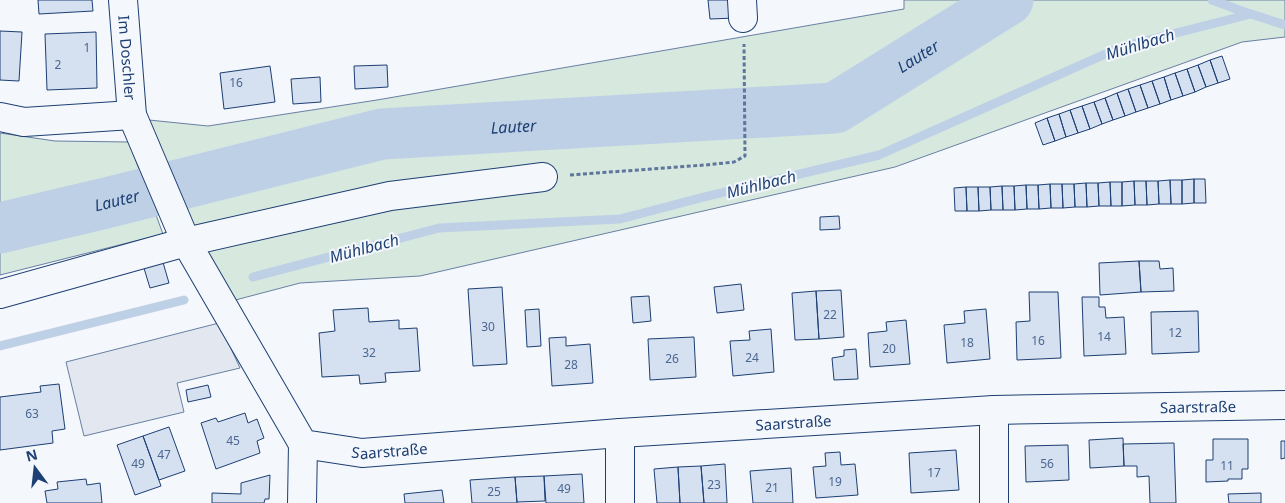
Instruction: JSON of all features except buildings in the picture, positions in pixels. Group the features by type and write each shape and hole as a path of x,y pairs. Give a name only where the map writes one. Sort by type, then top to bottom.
{"street":[{"name":"Im Doschler","path":"123,0 132,115"},
{"path":"0,117 24,122 132,115 186,242 303,444 302,503"},
{"path":"0,294 186,242 390,196 543,177"},
{"name":"Saarstraße","path":"303,444 362,453 620,433 994,410 1285,405"},
{"path":"994,410 994,503"},
{"path":"620,433 620,503"}],"path":[{"path":"543,177 734,162 745,156 746,150 744,72"}],"shaded area":[{"path":"904,0 1285,0 1285,37 1242,42 895,167 420,276 300,283 224,303 139,119 208,126 377,100 904,9"},
{"path":"0,133 55,141 129,142 163,234 0,275"},
{"path":"219,323 240,368 177,383 184,412 84,436 66,362"}],"waterway":[{"name":"Lauter","path":"0,228 382,134 835,108 1008,0"},
{"name":"Mühlbach","path":"1212,0 1250,14"},
{"name":"Mühlbach","path":"253,277 439,228 620,219 879,155 1121,47 1251,14 1285,25"},
{"name":"Mühlbach","path":"0,346 184,300"}]}
